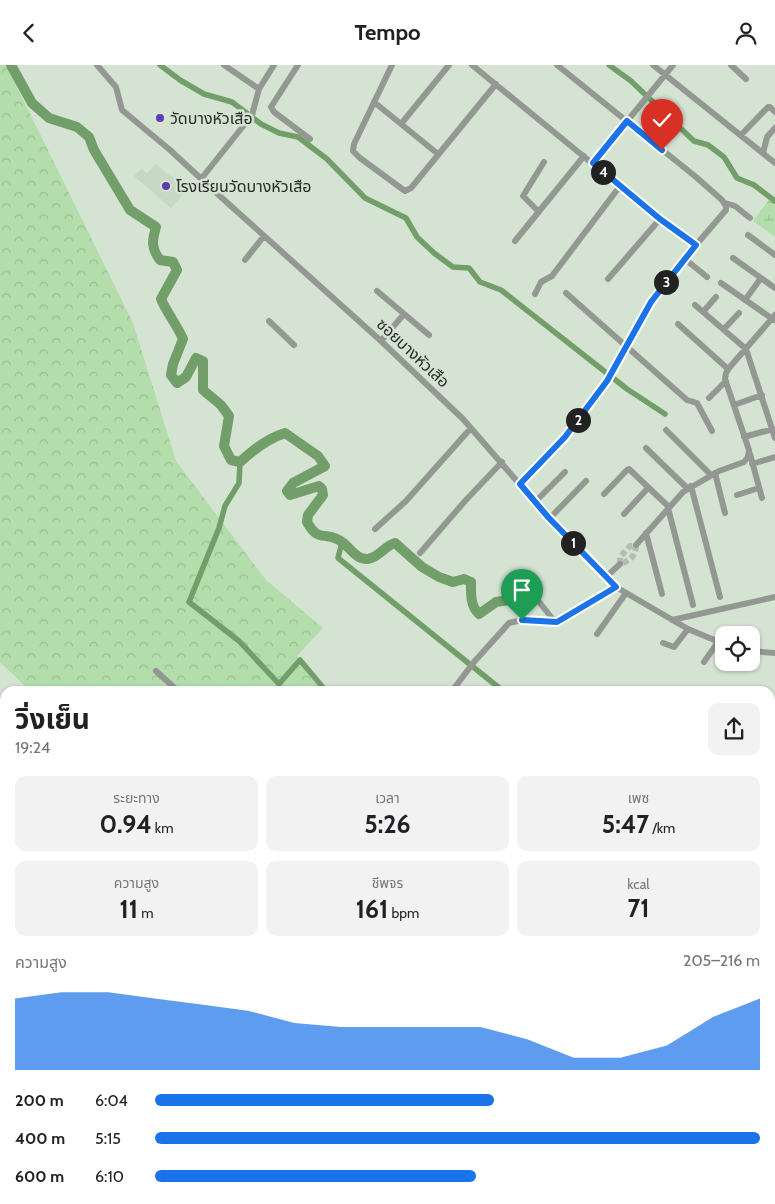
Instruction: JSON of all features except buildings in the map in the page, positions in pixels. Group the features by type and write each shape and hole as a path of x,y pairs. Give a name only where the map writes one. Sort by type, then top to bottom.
{"street":[{"name":"ซอยบางหัวเสือ","path":"97,65 116,87 122,110 170,149 381,341 471,428 549,519 616,587 688,629 715,640"},
{"path":"224,65 259,89"},
{"path":"201,179 252,115 259,89 274,65"},
{"path":"298,65 271,107 274,112 310,139"},
{"path":"392,65 354,144 353,151 405,191 411,188 496,84"},
{"path":"401,124 449,65"},
{"path":"472,65 660,219 696,245"},
{"path":"557,65 696,177 725,203 735,205 750,218"},
{"path":"653,65 763,153 774,159"},
{"path":"593,163 673,65"},
{"path":"732,65 746,79"},
{"path":"374,102 438,154"},
{"path":"741,135 768,107 775,112"},
{"path":"763,153 767,137 775,128"},
{"path":"515,241 584,156"},
{"path":"540,212 523,196 523,193 544,162"},
{"path":"535,294 541,282 552,276 620,186"},
{"path":"520,484 565,437 613,373 651,302 726,209 725,203"},
{"path":"608,279 660,219"},
{"path":"748,235 775,255"},
{"path":"245,260 264,236"},
{"path":"733,258 775,289"},
{"path":"684,259 707,277"},
{"path":"745,300 761,278"},
{"path":"721,283 774,318 728,369 725,377 749,450 762,498"},
{"path":"377,291 429,335"},
{"path":"566,293 687,400 697,403 712,431"},
{"path":"703,312 716,297"},
{"path":"695,305 746,349 775,438"},
{"path":"724,329 739,313"},
{"path":"381,341 404,314"},
{"path":"268,321 294,345"},
{"path":"678,324 728,369"},
{"path":"709,398 726,381"},
{"path":"734,405 762,395"},
{"path":"375,529 406,501 471,428"},
{"path":"744,437 773,429"},
{"path":"666,430 713,474 725,513"},
{"path":"646,448 689,487 720,597"},
{"path":"636,545 689,487 713,474 744,462 748,457 749,450"},
{"path":"752,464 775,457"},
{"path":"420,553 502,462"},
{"path":"604,494 629,469 669,507 693,605"},
{"path":"535,502 566,472"},
{"path":"549,519 586,481"},
{"path":"624,514 648,488"},
{"path":"737,495 759,488"},
{"path":"646,533 662,594"},
{"path":"606,577 620,564"},
{"path":"513,578 536,598 555,622"},
{"path":"456,686 474,662 509,623 522,620 555,622 562,620 616,587"},
{"path":"597,634 626,593"},
{"path":"672,620 775,597"},
{"path":"663,643 674,647 688,629"},
{"path":"704,662 715,650"},
{"path":"760,652 775,653"},
{"path":"156,671 172,686"}],"shaded area":[{"name":"โรงเรียนวัดบางหัวเสือ","path":"156,164 167,174 184,183 189,188 171,208 134,176 141,169 147,173"}],"green space":[{"path":"0,65 6,65 133,323 176,461 266,580 323,628 297,656 322,686 25,686 0,662"},
{"path":"769,200 775,202 775,237 753,221"}],"waterway":[{"path":"11,65 32,103 49,118 77,127 89,137 94,150 130,210 156,227 153,240 155,252 160,260 173,262 177,270 161,299 183,339 173,364 171,375 177,383 186,377 196,358 203,361 203,390 221,405 229,416 224,446 231,460 240,462 261,445 285,433 318,456 325,466 293,483 287,491 290,495 319,486 322,489 323,495 308,515 307,522 318,535 339,540 363,559 372,558 395,543 422,567 439,577 453,582 464,579 471,582 471,595 476,611 479,614 496,602 509,600 522,610"},
{"path":"160,65 180,80 204,94 232,102 261,124 279,133 298,137 327,159 365,198 406,218 417,237 434,253 453,267 469,268 480,282 501,290 627,389 665,414"},
{"path":"609,65 631,81 694,141 708,145 724,157 737,178 754,185 775,201"},
{"path":"240,462 239,483 225,506 219,528 189,602 239,641 279,684 300,660 322,686"},
{"path":"342,542 338,558 497,686"}],"tunnel":[{"path":"636,545 632,557 620,564 620,557 630,546 636,545"}],"place":[{"name":"วัดบางหัวเสือ","path":"160,118"},
{"name":"โรงเรียนวัดบางหัวเสือ","path":"166,186"}],"route":[{"path":"522,620 557,622 616,587 548,517 520,484 565,437 613,373 651,302 696,245 660,219 593,163 627,121 662,150"}]}
